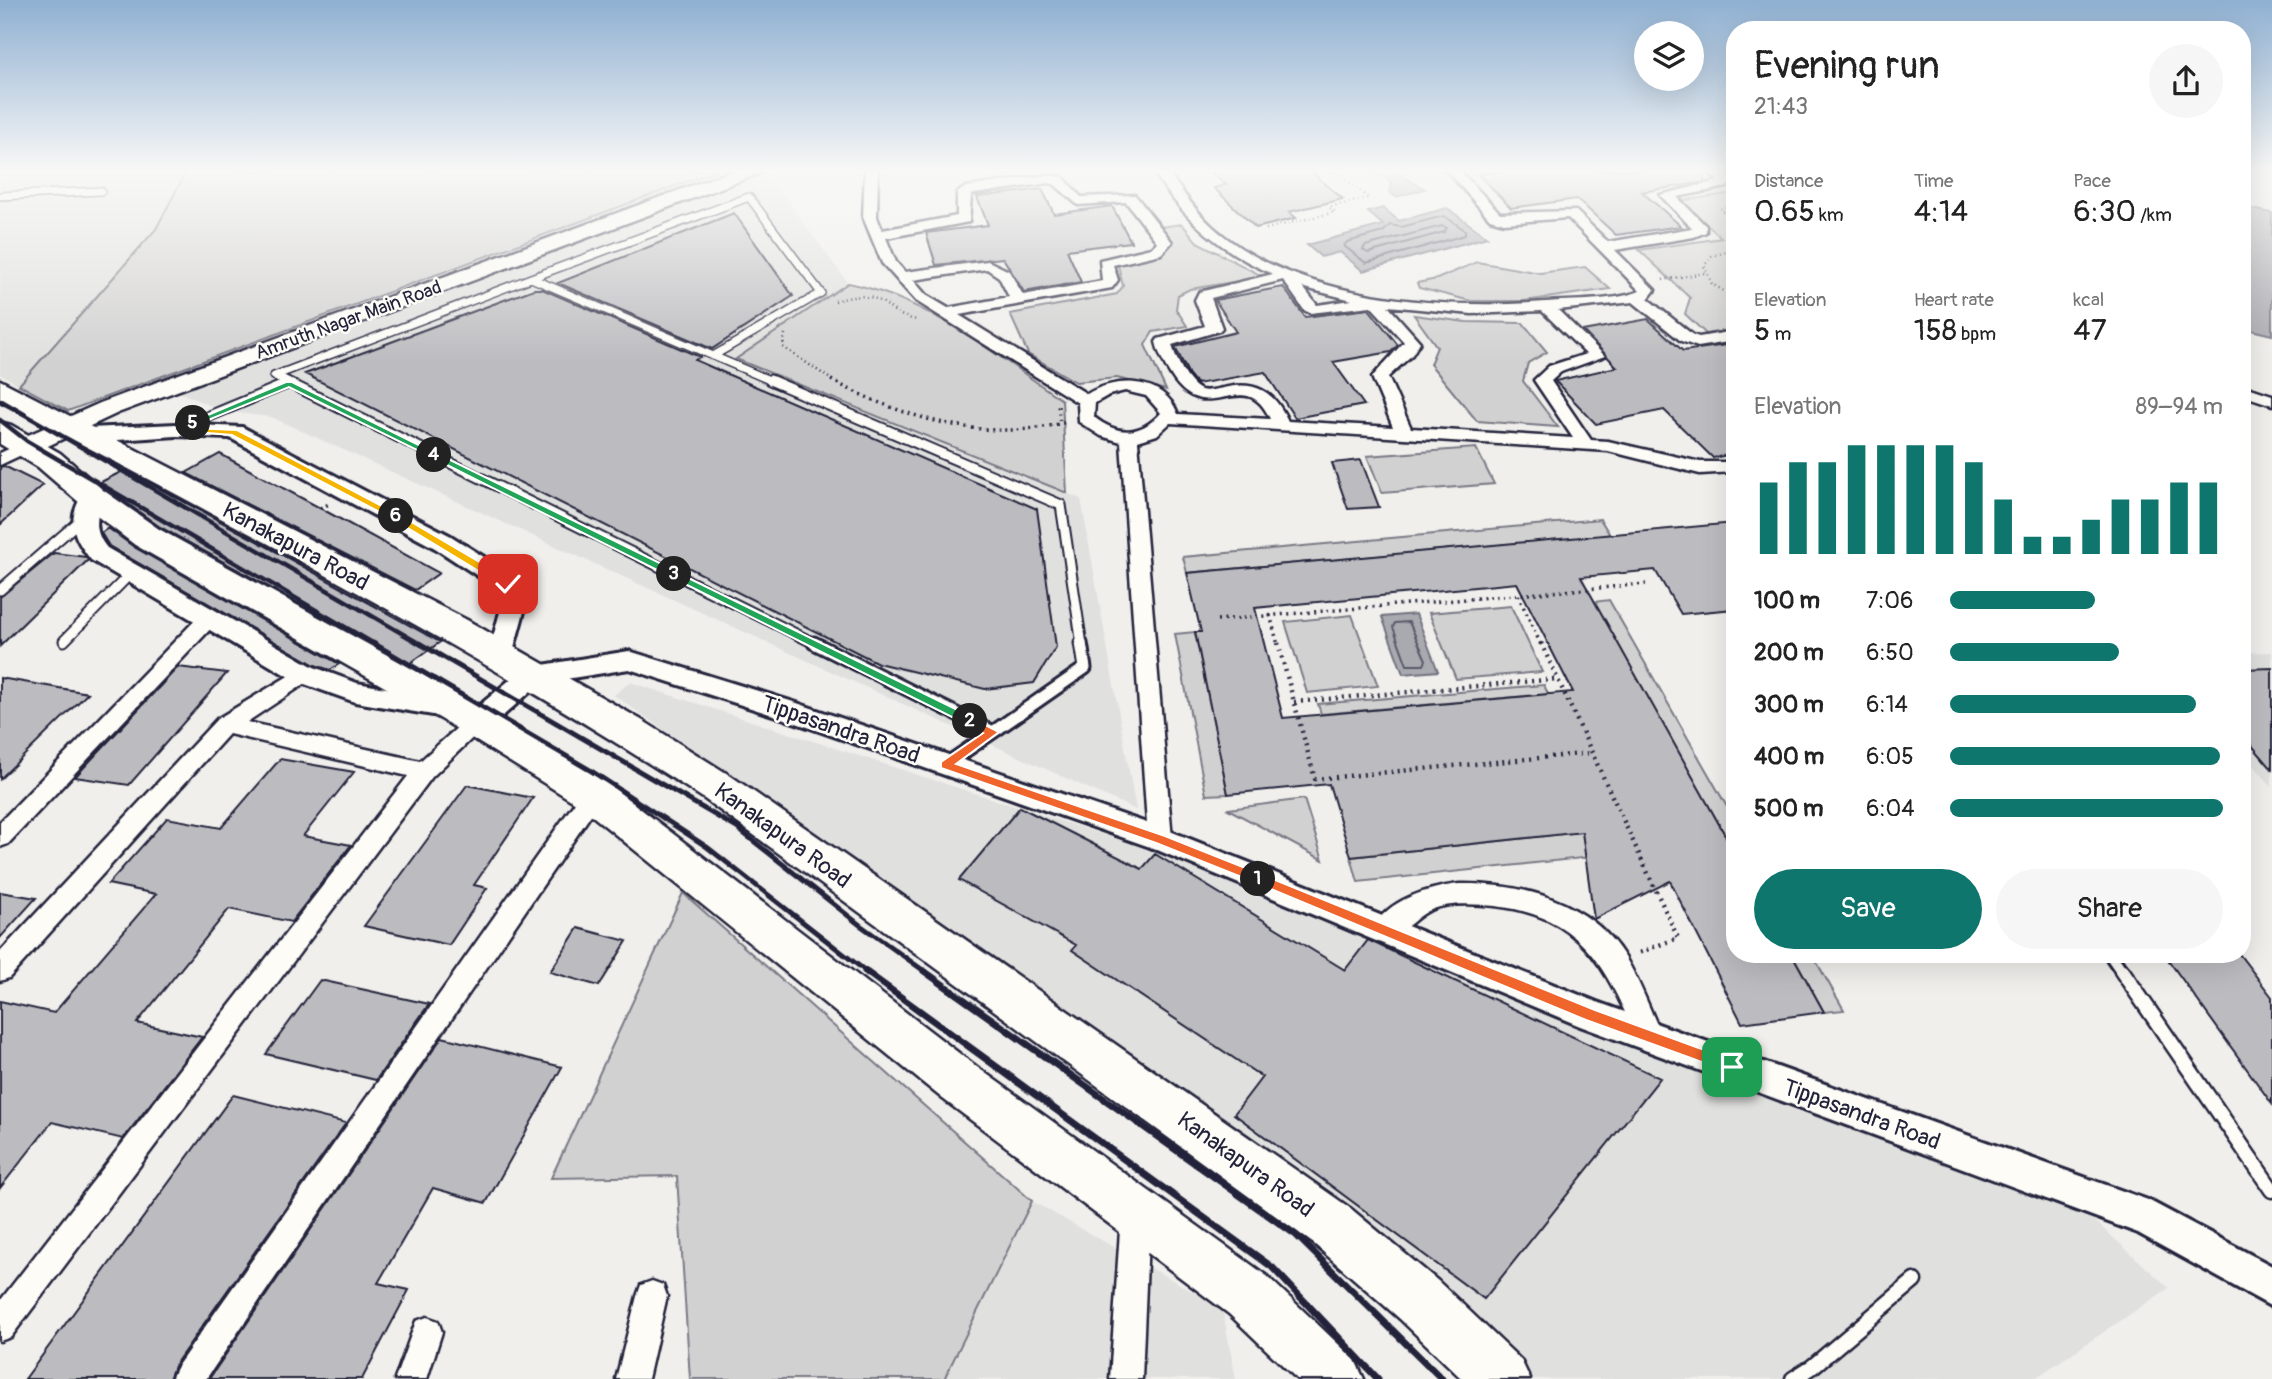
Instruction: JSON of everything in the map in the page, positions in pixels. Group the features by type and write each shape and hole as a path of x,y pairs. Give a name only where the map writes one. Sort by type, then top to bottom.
{"highway":[{"name":"Kanakapura Road","path":"0,389 517,666 652,744 717,787 1332,1226 1419,1300 1502,1379"},
{"path":"10,444 49,460 88,507 147,537 465,716 593,794 960,1083 1248,1295 1336,1379"}],"main road":[{"name":"Amruth Nagar Main Road","path":"73,427 121,394 562,234"},
{"name":"Amruth Nagar Main Road","path":"10,444 73,427 581,234"}],"street":[{"path":"881,234 878,235 889,263 921,298 1086,410 1101,433 1129,438 1157,430 1170,413 1164,399 1148,389 1125,386 1102,390 1086,410"},
{"path":"945,313 1107,285 1111,280 1105,263 1156,251 1165,242 1159,234"},
{"path":"1213,234 1305,284 1376,301 1449,308 1546,307 1639,290"},
{"path":"1592,234 1639,290 1687,338 1698,342 1726,338"},
{"path":"1605,247 1685,234"},
{"path":"902,277 988,265 1003,271 1018,300"},
{"path":"1287,275 1309,307 1315,310 1376,301"},
{"path":"1282,426 1268,400 1260,393 1248,390 1208,396 1189,393 1164,346 1168,340 1214,328 1203,300 1204,295 1287,275"},
{"path":"1376,301 1412,342 1409,350 1386,366 1380,377 1404,432"},
{"path":"1546,307 1597,356 1555,369 1542,380 1585,444"},
{"path":"2251,393 2272,400"},
{"path":"1167,418 1608,446 1700,468 1726,467"},
{"path":"0,1326 465,716 517,666 516,597 508,584 443,542 234,432 73,427"},
{"path":"1129,438 1160,839"},
{"path":"88,507 85,537 99,554 305,674 355,692 465,716"},
{"path":"0,837 209,618"},
{"name":"Tippasandra Road","path":"517,666 629,660 789,710 1160,839 1649,1036 2148,1218 2272,1288"},
{"path":"0,970 225,725 305,674"},
{"path":"225,725 424,771"},
{"path":"187,1379 593,794"},
{"path":"1385,929 1432,898 1491,893 1519,897 1577,921 1614,961 1649,1036"},
{"path":"1126,1379 1135,1213"},
{"path":"632,1379 652,1296"},
{"path":"411,1379 427,1332"}],"lane":[{"path":"648,234 274,376 993,732"},
{"path":"713,356 821,293 777,234"},
{"path":"531,278 1061,505 1085,668 945,765"},
{"path":"176,430 289,383"},
{"path":"0,590 88,507"},
{"path":"64,640 132,572"},
{"path":"2116,963 2272,1190"},
{"path":"1793,1379 1812,1367 1914,1281"}],"path":[{"path":"1726,252 1712,256 1704,266 1712,284 1726,292"},
{"path":"1639,290 1705,273"},
{"path":"828,304 848,297 870,295 889,302 904,318 929,321"},
{"path":"789,329 784,335 783,347 827,379 893,406 961,425 999,432 1060,424 1086,410"},
{"path":"1049,399 1057,404 1060,424"},
{"path":"1217,620 1646,584"},
{"path":"1518,595 1678,938 1614,961"},
{"path":"1270,615 1315,779 1592,753"},
{"path":"1294,702 1557,679"}],"shaded area":[{"path":"0,234 151,234 19,385 0,374"},
{"path":"151,234 545,234 68,411 19,385"},
{"path":"596,234 812,234 848,283 736,359 1081,499 1136,810 271,417 222,411 177,391"},
{"path":"1164,234 1191,234 1197,242 1264,277 1190,289 1178,295 1176,309 1187,326 1153,332 1145,345 1166,390 1117,378 1076,382 1028,354 1010,314 1117,294 1123,286 1118,265 1169,244"},
{"path":"1718,234 1726,234 1726,330 1706,334 1685,314 1690,298 1639,250 1722,238"},
{"path":"1477,262 1540,273 1585,267 1610,289 1524,301 1471,301 1419,288 1417,283 1437,279"},
{"path":"848,283 877,291 933,315 986,347 1062,400 1067,493 736,359"},
{"path":"1414,315 1466,322 1523,323 1547,352 1528,363 1523,381 1558,427 1477,421 1430,364 1437,347"},
{"path":"1476,448 1494,484 1382,493 1367,456"},
{"path":"1600,519 1610,535 1187,573 1183,557"},
{"path":"1609,600 1726,805 1726,837 1594,602"},
{"path":"1511,606 1542,672 1456,679 1429,613"},
{"path":"1352,615 1378,686 1307,693 1285,622"},
{"path":"1195,632 1228,794 1206,795 1175,634"},
{"path":"2272,652 2272,787 2251,762 2251,653"},
{"path":"630,682 1160,853 2085,1212 2169,1288 2034,1379 1532,1379 1500,1346 1348,1212 614,695"},
{"path":"1544,685 1548,694 1321,714 1318,704"},
{"path":"1304,799 1323,860 1228,809"},
{"path":"1609,829 1620,854 1358,882 1351,857"},
{"path":"683,893 1032,1201 944,1379 690,1379 677,1176 551,1178"},
{"path":"1797,963 1817,963 1844,1010 1824,1012"},
{"path":"1032,1201 1222,1308 1236,1379 944,1379"}],"water":[{"path":"1347,234 1483,234 1487,237 1363,271 1340,252 1321,257 1307,245"},
{"path":"2251,234 2272,234 2272,335 2251,330"},
{"path":"1416,614 1438,671 1403,674 1382,617"}],"building":[{"path":"680,234 749,234 793,296 712,349 558,283"},
{"path":"926,234 1127,234 1131,242 1067,250 1081,282 1024,292 1003,258 936,265"},
{"path":"1283,287 1305,317 1369,309 1398,345 1391,352 1333,362 1364,405 1295,418 1265,372 1197,384 1189,375 1175,347 1236,332 1215,300"},
{"path":"534,289 542,289 700,357 695,360 1037,509 1056,647 1034,683 985,689 878,663 305,374"},
{"path":"1648,319 1683,351 1726,345 1726,456 1713,458 1664,410 1596,424 1555,381 1617,367 1583,331"},
{"path":"220,454 439,573 415,590 186,473"},
{"path":"1361,460 1379,507 1348,509 1332,463"},
{"path":"4,466 43,485 0,525 0,467"},
{"path":"125,470 440,642 409,664 160,527 99,483"},
{"path":"1726,524 1726,610 1681,614 1655,570 1581,577 1726,837 1726,963 1797,963 1824,1012 1742,1023 1670,881 1594,919 1582,832 1351,857 1329,784 1228,794 1195,632 1201,632 1187,573","holes":["1517,583 1573,692 1283,718 1255,608"]},
{"path":"108,528 134,547 339,664 330,670 315,665 109,546 101,533"},
{"path":"54,553 86,557 88,560 0,646 0,597"},
{"path":"178,667 227,673 129,785 75,777"},
{"path":"2272,668 2272,769 2251,744 2251,669"},
{"path":"0,678 88,693 0,779"},
{"path":"280,759 354,772 303,836 351,845 291,922 229,909 137,1023 202,1037 123,1139 52,1122 0,1188 0,1001 54,1013 156,894 108,884 167,818 221,828"},
{"path":"467,785 533,798 474,885 487,888 449,945 364,926"},
{"path":"1020,807 1142,869 1155,854 1345,970 1368,940 1660,1078 1484,1299 1234,1114 1262,1077 1072,950 1076,945 959,880"},
{"path":"0,892 36,898 0,938"},
{"path":"578,928 627,941 599,986 550,972"},
{"path":"2170,963 2246,963 2272,997 2272,1104"},
{"path":"320,980 429,1004 376,1080 266,1054"},
{"path":"442,1037 562,1067 486,1203 433,1188 378,1283 409,1290 362,1379 209,1379"},
{"path":"233,1095 346,1123 174,1366 169,1379 25,1379"}],"railway":[{"path":"0,400 422,645"},
{"path":"0,420 27,441 376,645"},
{"path":"373,643 590,770 707,847 868,973"},
{"path":"419,643 737,828 860,925 927,973"},
{"path":"865,971 1272,1267 1378,1379"},
{"path":"924,971 1296,1235 1442,1379"}],"route":[{"path":"508,584 443,542 311,470 234,432 176,430 289,383 993,732 945,765 1160,839 1591,1015 1732,1067"}]}
